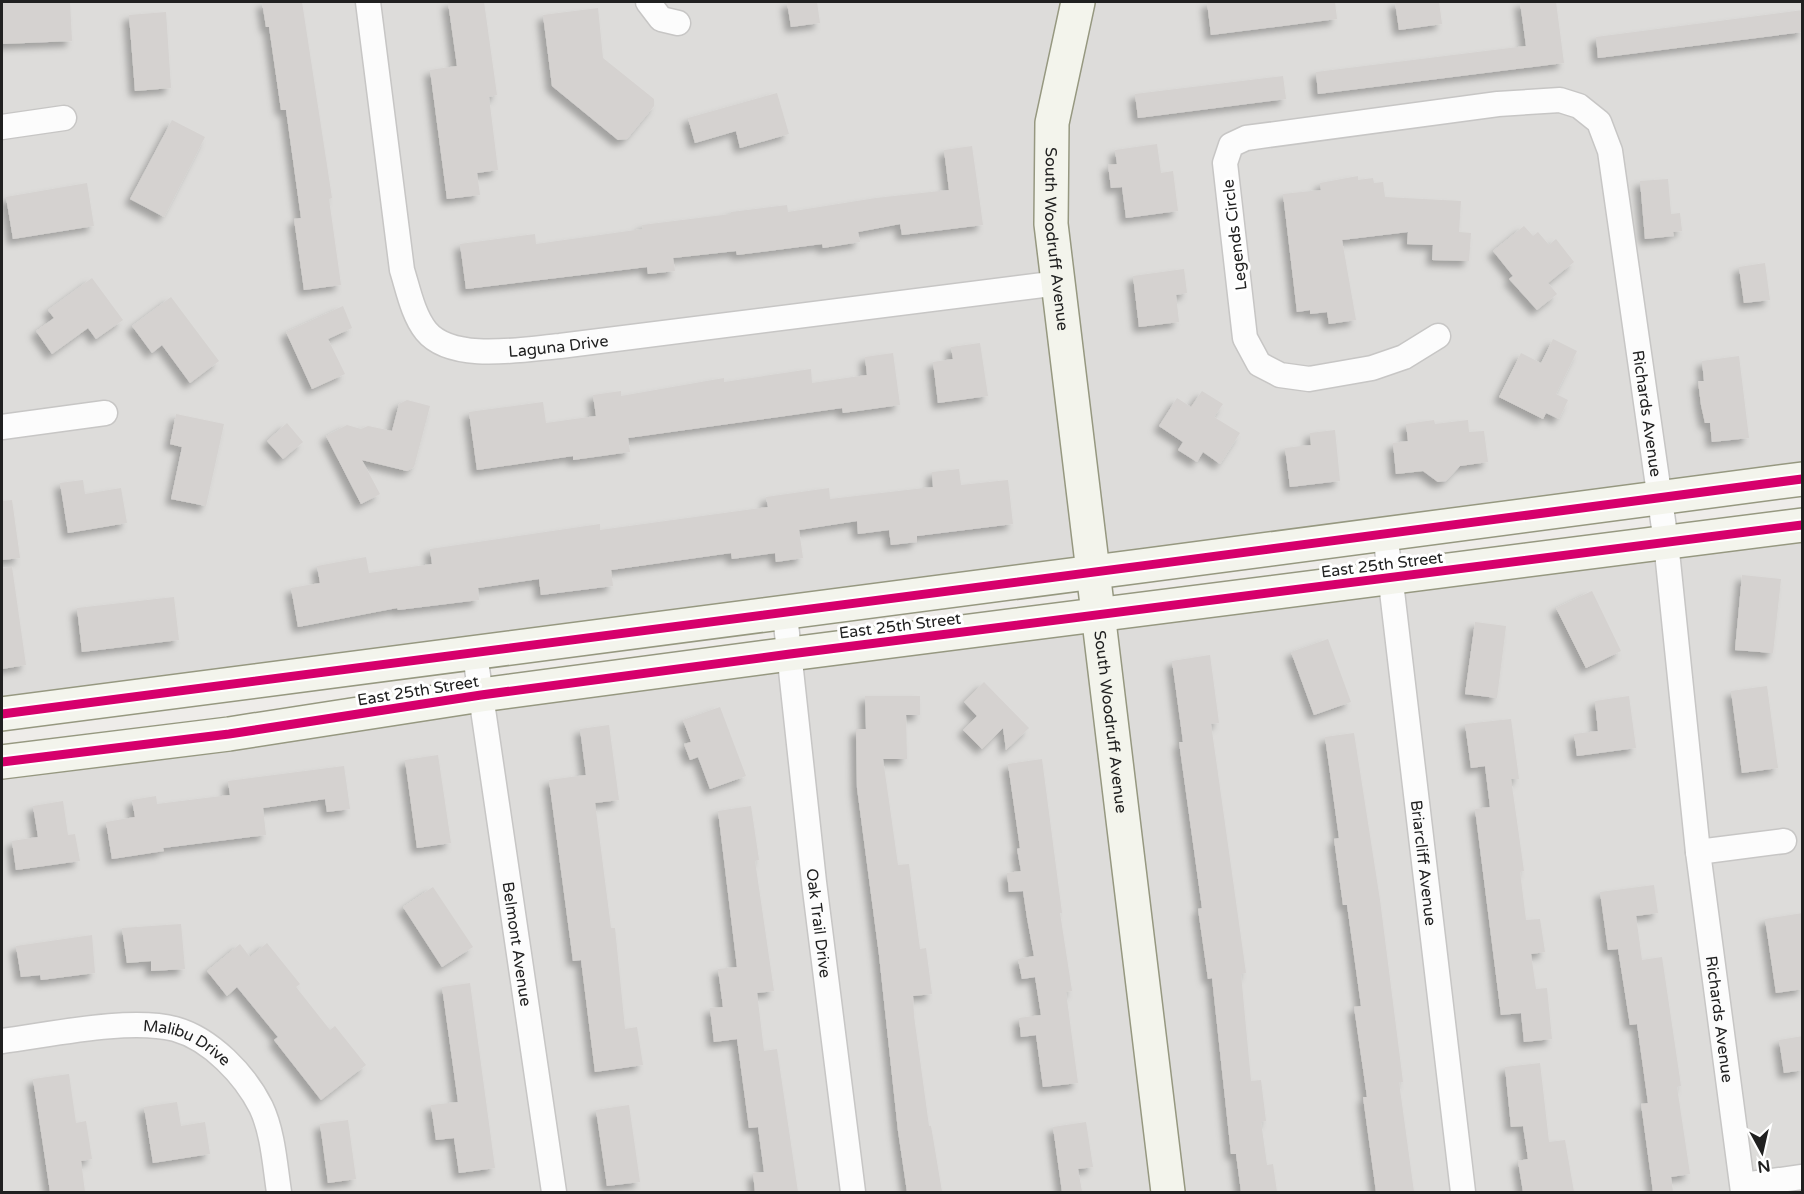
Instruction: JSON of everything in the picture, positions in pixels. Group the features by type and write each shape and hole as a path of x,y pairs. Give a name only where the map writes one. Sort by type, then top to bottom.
{"street":[{"name":"Laguna Drive","path":"368,2 402,270 412,302 426,332 453,349 500,351 560,346 1044,285"},
{"path":"648,2 661,19 678,23"},
{"name":"South Woodruff Avenue","path":"1078,2 1052,123 1051,224 1044,285 1092,570 1168,1192"},
{"name":"Richards Avenue","path":"1498,104 1560,100 1579,106 1599,122 1610,151 1666,542 1698,852 1743,1189 1803,1177"},
{"name":"Legends Circle","path":"1438,336 1404,357 1372,368 1310,379 1280,375 1259,364 1245,338 1225,163 1231,145 1246,138 1498,104"},
{"path":"2,127 64,118"},
{"path":"2,427 105,413"},
{"name":"East 25th Street","path":"2,714 785,615 1092,570 1803,479"},
{"name":"East 25th Street","path":"2,762 229,734 481,695 790,654 1803,525"},
{"name":"Briarcliff Avenue","path":"1385,532 1463,1192"},
{"name":"Oak Trail Drive","path":"785,615 814,882 853,1192"},
{"name":"Belmont Avenue","path":"475,655 554,1192"},
{"path":"1698,852 1784,841"},
{"name":"Malibu Drive","path":"2,1041 126,1025 174,1029 204,1043 227,1062 262,1109 279,1192"}],"shaded area":[{"path":"2,2 1802,2 1802,479 2,714"},
{"path":"1802,524 1802,1192 2,1192 2,761"}],"building":[{"path":"70,2 72,41 2,44 2,3"},
{"path":"262,2 302,2 332,198 329,199 341,285 304,290 294,219 301,218 286,110 281,110 269,27 266,27"},
{"path":"448,2 484,2 497,95 489,97 498,170 477,173 480,195 447,199 430,70 457,66"},
{"path":"787,2 817,2 820,23 791,27"},
{"path":"1207,2 1335,2 1337,19 1211,35"},
{"path":"1395,2 1439,2 1442,24 1399,30"},
{"path":"1520,2 1556,2 1564,63 1318,94 1316,72 1526,46"},
{"path":"598,8 603,58 654,99 654,106 627,139 618,140 552,86 543,15"},
{"path":"1803,10 1803,32 1598,58 1596,37"},
{"path":"166,12 171,88 135,91 129,15"},
{"path":"1283,76 1286,99 1138,118 1135,94"},
{"path":"777,93 789,134 740,148 736,131 695,143 688,118"},
{"path":"172,120 205,137 164,217 130,199"},
{"path":"1157,144 1161,173 1173,171 1178,211 1126,218 1122,187 1111,188 1108,165 1117,164 1115,150"},
{"path":"972,146 983,225 902,235 900,224 858,232 860,242 823,248 822,244 737,255 736,251 673,258 675,271 648,274 647,267 466,289 460,244 535,234 536,244 643,229 642,225 731,214 731,212 787,205 788,212 876,198 949,190 944,150"},
{"path":"1358,176 1358,180 1373,178 1374,183 1383,182 1385,197 1461,201 1459,232 1471,233 1469,261 1432,260 1433,245 1407,244 1408,232 1342,240 1356,320 1329,324 1327,312 1310,314 1310,310 1297,312 1283,194 1321,190 1320,183"},
{"path":"1668,179 1671,214 1680,213 1682,231 1673,232 1674,236 1645,239 1640,181"},
{"path":"87,183 94,226 13,239 6,197"},
{"path":"1524,226 1533,236 1538,232 1549,245 1556,239 1574,262 1548,283 1557,294 1537,310 1509,279 1513,276 1493,251"},
{"path":"1765,263 1770,300 1744,303 1739,267"},
{"path":"1184,269 1187,293 1176,295 1179,322 1139,327 1133,276"},
{"path":"92,278 123,320 96,339 88,328 52,354 36,331 54,318 48,310"},
{"path":"171,297 219,361 190,383 162,345 152,353 132,326"},
{"path":"343,306 352,328 328,339 345,374 312,389 286,332"},
{"path":"1553,339 1577,351 1556,394 1568,400 1559,419 1546,413 1543,419 1499,397 1521,353 1541,363"},
{"path":"980,343 988,396 938,403 933,362 953,359 951,347"},
{"path":"893,353 900,405 843,413 842,408 628,438 630,452 573,460 573,456 477,470 469,412 543,402 546,423 596,416 593,395 621,391 621,396 724,378 724,382 811,369 812,383 867,375 865,357"},
{"path":"1739,356 1749,438 1712,442 1710,423 1705,423 1698,381 1704,381 1702,361"},
{"path":"1202,391 1223,404 1214,417 1240,433 1220,464 1203,452 1197,462 1178,450 1183,442 1159,426 1177,398 1191,407"},
{"path":"407,400 430,406 414,467 407,471 362,460 380,494 361,504 326,436 347,425 361,429 368,426 392,431 399,404"},
{"path":"176,414 224,424 206,506 171,499 182,447 170,444"},
{"path":"1434,420 1435,424 1468,420 1469,432 1484,431 1488,462 1460,466 1446,481 1438,482 1423,471 1396,474 1393,443 1408,441 1406,424"},
{"path":"287,423 303,442 283,459 267,441"},
{"path":"1335,430 1340,481 1290,487 1285,448 1311,445 1310,433"},
{"path":"959,469 961,485 1008,480 1013,524 917,536 917,542 891,545 889,530 858,534 857,521 799,530 803,558 776,562 775,553 732,559 731,553 611,570 613,586 541,595 539,579 478,588 479,600 398,610 397,608 298,627 291,588 320,583 317,566 366,557 369,573 432,564 430,549 600,524 600,530 768,507 766,497 829,488 830,499 933,487 932,472"},
{"path":"83,480 85,494 121,488 127,523 68,533 60,483"},
{"path":"12,500 20,558 2,560 2,501"},
{"path":"12,567 26,665 2,669 2,568"},
{"path":"1742,575 1781,579 1773,653 1735,650"},
{"path":"1592,591 1621,651 1586,668 1556,608"},
{"path":"174,597 179,640 82,652 77,608"},
{"path":"1475,622 1506,626 1497,698 1465,694"},
{"path":"1328,639 1351,702 1314,715 1291,652"},
{"path":"1210,655 1219,723 1211,724 1246,973 1241,974 1251,1081 1261,1080 1266,1121 1261,1122 1267,1165 1273,1164 1277,1192 1241,1192 1236,1154 1231,1154 1212,978 1208,979 1198,909 1202,908 1179,742 1183,742 1172,661"},
{"path":"984,682 1029,728 1006,750 1003,728 982,749 963,730 977,716 964,702"},
{"path":"1767,686 1778,768 1742,773 1731,691"},
{"path":"865,696 920,696 920,715 906,715 907,759 883,759 898,865 909,864 920,949 926,948 932,994 913,996 914,1016 929,1126 931,1126 942,1192 907,1192 857,788 856,729 866,729"},
{"path":"1629,696 1636,748 1577,756 1574,734 1598,731 1595,701"},
{"path":"720,707 746,776 710,789 698,757 690,760 684,744 691,742 683,720"},
{"path":"1511,719 1519,779 1511,779 1524,871 1520,872 1526,920 1540,919 1545,952 1531,954 1536,989 1547,988 1552,1039 1524,1042 1521,1013 1501,1015 1475,809 1490,807 1485,766 1471,768 1465,724"},
{"path":"609,725 619,800 595,803 611,928 615,928 625,1029 637,1027 643,1065 595,1072 581,960 573,961 549,780 586,775 580,729"},
{"path":"1354,733 1380,900 1403,1082 1399,1082 1414,1192 1376,1192 1363,1097 1367,1097 1354,1007 1361,1006 1347,905 1343,905 1334,839 1339,838 1325,737"},
{"path":"438,755 451,843 417,848 405,760"},
{"path":"1042,759 1062,913 1060,913 1072,991 1066,992 1078,1083 1043,1087 1036,1035 1021,1037 1019,1018 1041,1015 1035,977 1022,979 1018,959 1034,956 1023,891 1009,892 1007,873 1021,871 1008,764"},
{"path":"344,766 350,809 327,812 325,799 263,808 266,835 163,848 164,851 112,859 106,822 135,817 132,800 156,796 157,804 230,795 228,781"},
{"path":"63,801 68,835 75,834 80,861 16,870 12,841 38,837 33,806"},
{"path":"751,806 759,860 755,861 774,991 757,993 764,1051 777,1049 798,1192 755,1192 753,1173 764,1172 758,1127 749,1128 737,1039 714,1042 710,1008 723,1007 718,969 737,967 718,811"},
{"path":"1654,885 1658,913 1636,916 1642,960 1662,957 1681,1086 1677,1087 1690,1174 1671,1177 1673,1192 1653,1192 1641,1104 1648,1103 1637,1024 1630,1025 1618,949 1608,950 1600,892"},
{"path":"433,887 473,947 442,967 403,907"},
{"path":"1803,913 1803,989 1776,993 1765,919"},
{"path":"181,924 185,969 151,971 151,961 127,963 122,928"},
{"path":"92,935 95,973 41,980 40,975 21,977 16,946"},
{"path":"267,943 300,984 296,987 330,1030 335,1026 366,1065 321,1100 274,1040 278,1037 237,987 227,996 207,971 240,944 250,957"},
{"path":"470,983 495,1168 459,1173 454,1138 436,1140 431,1105 458,1102 442,987"},
{"path":"1803,1036 1803,1070 1784,1073 1779,1040"},
{"path":"1540,1063 1549,1142 1565,1140 1574,1192 1523,1192 1518,1161 1528,1159 1523,1126 1511,1127 1505,1067"},
{"path":"69,1074 76,1123 86,1121 92,1159 81,1161 85,1192 50,1192 33,1079"},
{"path":"177,1102 181,1126 205,1122 210,1154 153,1163 144,1107"},
{"path":"629,1105 640,1182 607,1186 596,1110"},
{"path":"348,1120 356,1179 328,1183 320,1124"},
{"path":"1086,1122 1093,1167 1078,1169 1082,1192 1062,1192 1053,1127"}],"cycle path":[{"path":"2,714 1802,479"},
{"path":"2,762 229,734 481,695 790,654 1802,525"}]}
